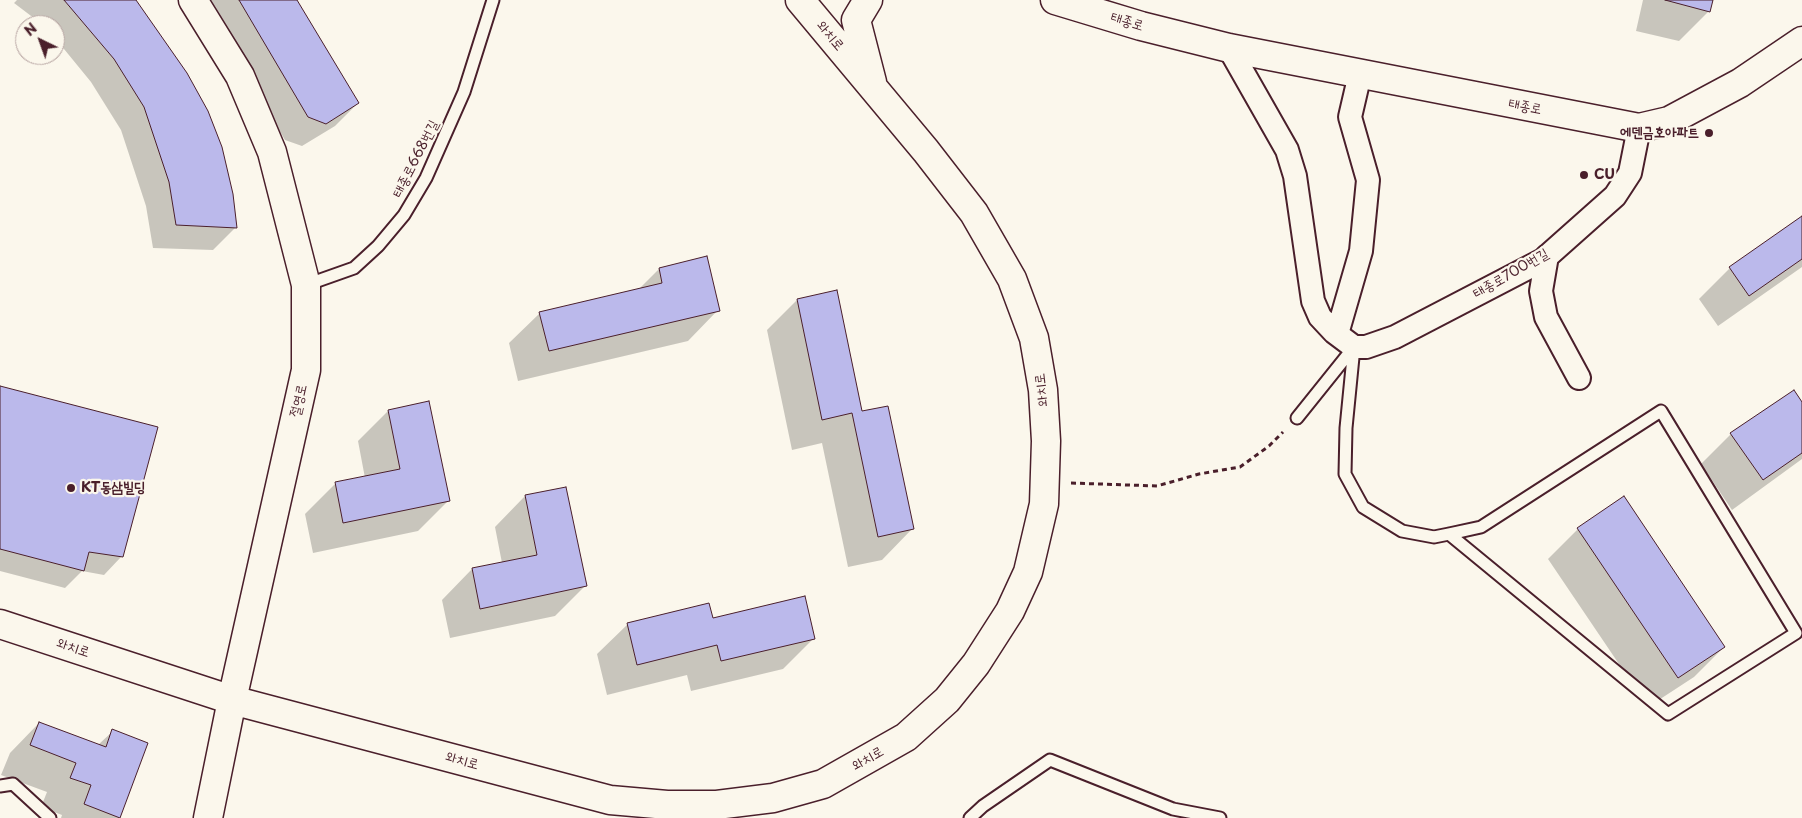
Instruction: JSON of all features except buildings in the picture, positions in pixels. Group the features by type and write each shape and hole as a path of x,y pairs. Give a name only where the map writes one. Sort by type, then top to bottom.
{"main road":[{"name":"절영로","path":"193,0 240,76 272,152 306,285 306,370 232,700 208,818"},
{"name":"와치로","path":"0,624 232,700 646,810 717,805 773,798 823,784 906,737 947,700 976,664 1010,611 1028,572 1044,504 1046,442 1044,390 1034,338 1012,279 974,213 874,88 817,11 800,0"},
{"path":"868,0 856,20 874,88"},
{"name":"태종로","path":"1056,0 1141,26 1229,48 1639,128 1669,122 1740,83 1802,41"}],"street":[{"path":"1229,48 1287,150 1295,176 1313,301 1320,317 1346,340"},
{"path":"1346,340 1361,251 1368,180 1350,117 1360,74"},
{"name":"태종로700번길","path":"1346,340 1366,347 1395,337 1547,256 1615,196 1630,173 1639,128"},
{"path":"1547,256 1541,291 1546,317 1579,378"}],"lane":[{"name":"태종로668번길","path":"306,285 354,268 378,246 404,215 426,178 464,92 493,0"},
{"path":"1298,418 1346,340"},
{"path":"1346,340 1345,474 1363,506 1402,532 1434,537 1481,526 1661,410 1796,632 1668,714 1449,534"},
{"path":"970,818 983,806 1050,760 1173,809 1220,818"},
{"path":"0,786 13,784 50,818"}],"path":[{"path":"1045,482 1157,486 1199,474 1240,467 1269,446 1298,418"}],"place":[{"name":"에덴금호아파트","path":"1709,133"},
{"name":"CU","path":"1584,175"},
{"name":"KT동삼빌딩","path":"71,488"}]}
